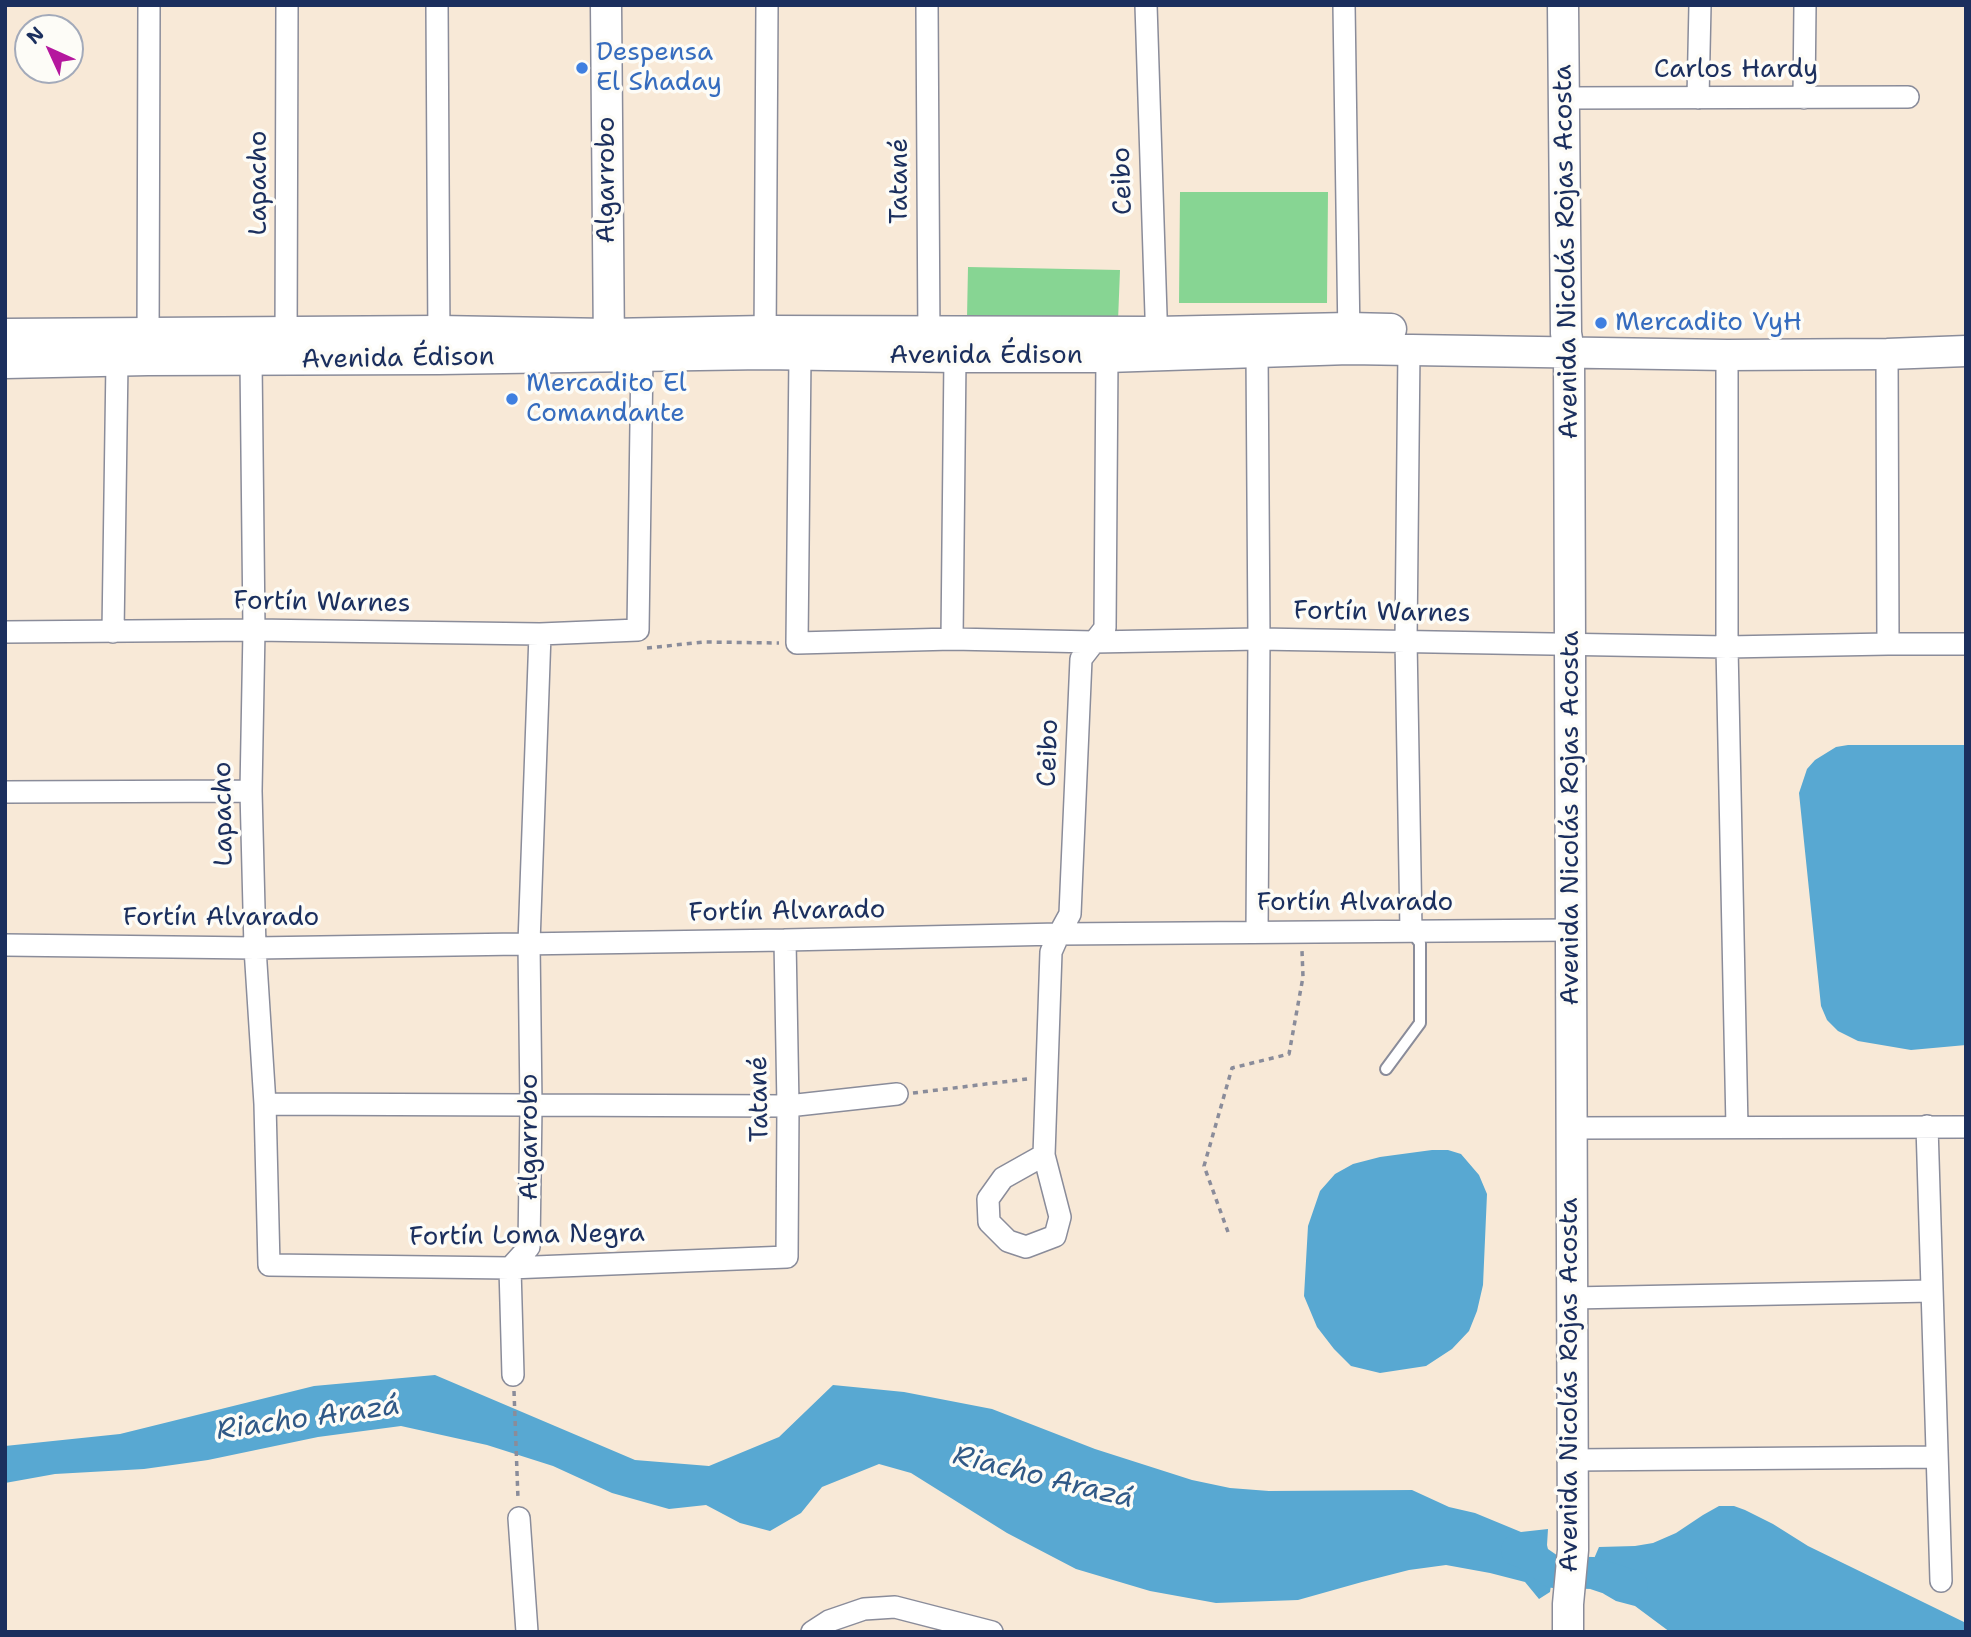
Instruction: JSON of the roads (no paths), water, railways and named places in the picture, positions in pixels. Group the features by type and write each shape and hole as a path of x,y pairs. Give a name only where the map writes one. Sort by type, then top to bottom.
{"main road":[{"name":"Algarrobo","path":"606,5 609,345"},
{"name":"Avenida Nicolás Rojas Acosta","path":"1563,5 1570,645 1573,1550 1568,1618"},
{"name":"Avenida Édison","path":"5,334 148,347 250,361 286,346"},
{"name":"Avenida Édison","path":"609,345 642,355 765,343 800,355 937,348 1349,338 1568,342 1727,355 1966,351"},
{"name":"Avenida Édison","path":"5,363 117,362 148,347 765,343 1107,357 1156,343 1257,352 1349,338 1409,349 1568,342"}],"street":[{"path":"148,347 149,5"},
{"name":"Lapacho","path":"286,346 287,5"},
{"path":"437,5 439,345"},
{"path":"765,343 767,5"},
{"name":"Tatané","path":"927,5 937,348 952,639"},
{"name":"Ceibo","path":"1146,5 1156,343"},
{"path":"1344,5 1349,338"},
{"path":"1698,98 1700,5"},
{"path":"1804,98 1805,5"},
{"name":"Carlos Hardy","path":"1565,98 1908,97"},
{"path":"1409,349 1406,640 1411,931"},
{"path":"1257,352 1257,932"},
{"path":"1887,354 1888,643"},
{"name":"Fortín Warnes","path":"5,632 254,630 540,634 638,629 642,355"},
{"name":"Fortín Warnes","path":"800,355 797,643 952,639 1094,642 1259,639 1727,648 1888,643 1966,644"},
{"path":"1727,355 1727,648 1737,1127"},
{"name":"Ceibo","path":"1044,1155 1051,951 1070,914 1081,659 1105,628 1107,357"},
{"name":"Lapacho","path":"250,361 254,630 251,791 255,948 265,1104 269,1265"},
{"path":"113,632 117,362"},
{"name":"Algarrobo","path":"510,1268 529,1247 529,943 540,634"},
{"path":"5,792 251,791"},
{"name":"Fortín Alvarado","path":"5,945 255,948 1059,933 1571,930"},
{"name":"Tatané","path":"785,940 787,1257"},
{"path":"265,1104 788,1106 897,1094"},
{"path":"1927,1126 1941,1581"},
{"path":"1571,1128 1966,1127"},
{"name":"Fortín Loma Negra","path":"269,1265 510,1268 787,1257"},
{"path":"510,1268 513,1375"},
{"path":"1572,1298 1932,1291"},
{"path":"1572,1460 1937,1457"},
{"path":"519,1518 527,1632"},
{"path":"812,1632 829,1621 864,1608 895,1607 992,1632"}],"lane":[{"path":"1386,1069 1420,1023 1420,943 1411,931"}],"water":[{"path":"1966,745 1966,1045 1911,1050 1858,1041 1838,1031 1827,1020 1821,1006 1799,793 1807,769 1815,760 1836,747"},
{"path":"1448,1150 1461,1154 1479,1175 1487,1194 1483,1285 1477,1311 1469,1331 1452,1349 1426,1366 1380,1373 1351,1366 1317,1327 1304,1296 1308,1226 1320,1191 1335,1174 1353,1164 1380,1157"},
{"path":"435,1375 635,1460 709,1466 779,1437 833,1385 904,1392 992,1409 1095,1449 1192,1480 1230,1488 1269,1491 1412,1490 1449,1507 1475,1513 1521,1532 1548,1529 1547,1545 1553,1572 1550,1592 1539,1599 1525,1582 1446,1565 1409,1570 1298,1600 1216,1603 1150,1591 1076,1569 1007,1533 911,1473 879,1464 822,1487 801,1513 770,1531 740,1523 706,1505 669,1509 612,1493 553,1466 487,1445 401,1426 318,1437 208,1460 144,1469 55,1474 5,1483 5,1446 120,1434 314,1386"},
{"path":"1719,1506 1734,1506 1773,1524 1808,1546 1966,1623 1966,1632 1670,1632 1635,1606 1616,1601 1604,1594 1597,1585 1593,1561 1599,1547 1653,1543 1676,1533"}],"waterway":[{"name":"Riacho Arazá","path":"1517,1550 1553,1572 1593,1573 1632,1586"}],"place":[{"name":"Despensa El Shaday","path":"582,68"},
{"name":"Mercadito VyH","path":"1601,323"},
{"name":"Mercadito El Comandante","path":"512,399"}]}
